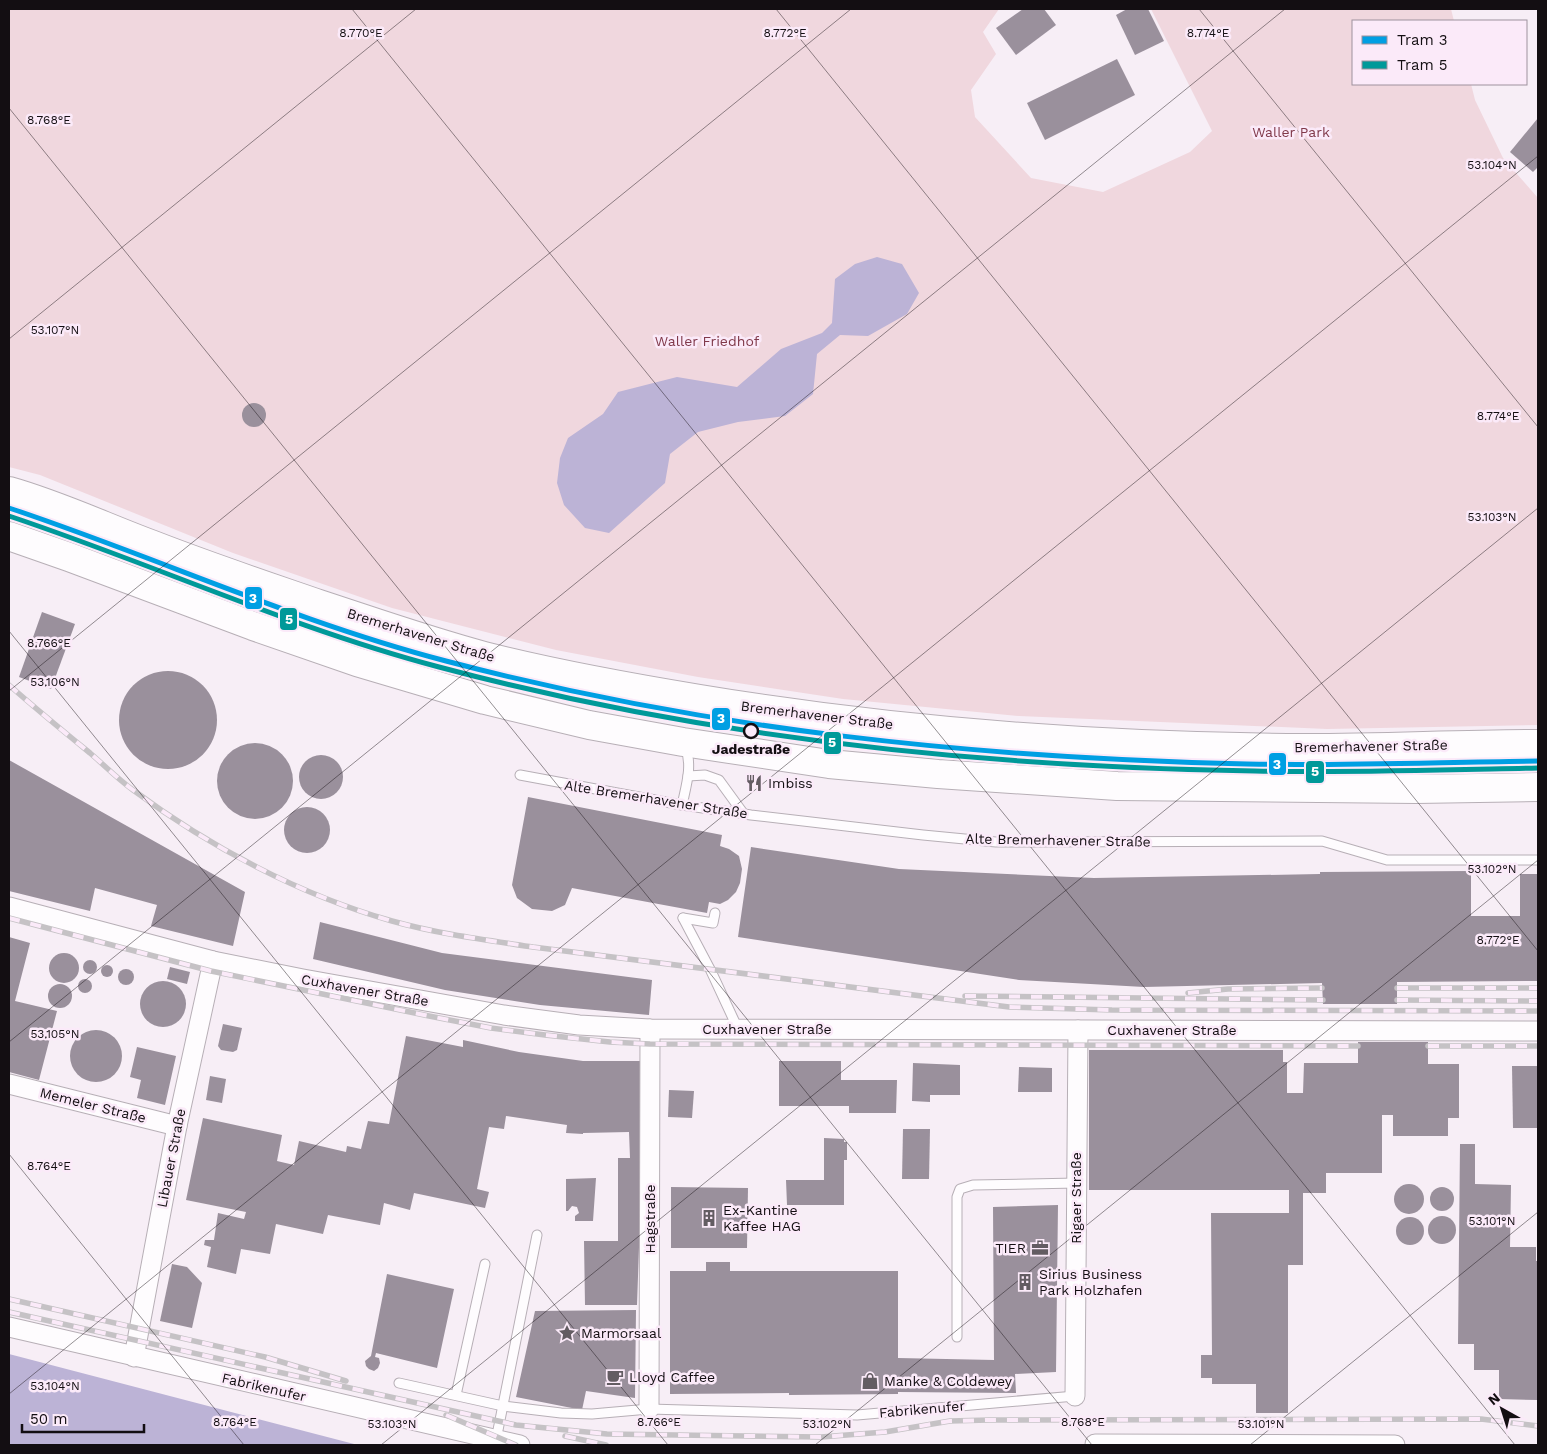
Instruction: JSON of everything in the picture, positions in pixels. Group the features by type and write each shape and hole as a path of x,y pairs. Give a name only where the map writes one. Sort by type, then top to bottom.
{"main road":[{"name":"Bremerhavener Straße","path":"9,491 32,498 236,576 422,639 488,657 622,686 847,720 1110,743 1288,748 1538,744"},
{"path":"9,536 253,626 357,662 485,700 589,725 683,742 829,764 938,774 1118,786 1416,789 1538,787"}],"street":[{"name":"Cuxhavener Straße","path":"9,907 213,961 504,1015 579,1025 650,1029 1538,1031"},
{"name":"Libauer Straße","path":"134,1357 177,1126 213,961"},
{"name":"Hagstraße","path":"650,1029 650,1409"},
{"name":"Rigaer Straße","path":"1075,1396 1078,1030"},
{"name":"Memeler Straße","path":"9,1084 177,1126"},
{"name":"Fabrikenufer","path":"9,1328 520,1445"},
{"path":"1095,1445 1396,1445"}],"lane":[{"path":"682,804 688,776 689,755 683,742"},
{"path":"688,776 705,774 719,780 742,813"},
{"name":"Alte Bremerhavener Straße","path":"520,776 742,813 996,842 1322,840 1387,860 1538,860"},
{"path":"715,913 713,923 683,918 711,971 738,1029"},
{"path":"957,1337 957,1197 960,1189 973,1185 1077,1183"},
{"path":"496,1440 537,1236"},
{"path":"456,1395 485,1264"},
{"name":"Fabrikenufer","path":"400,1383 503,1406 561,1414 592,1414 650,1409 857,1415 1075,1396"}],"green space":[{"name":"Waller Friedhof","path":"9,9 999,9 983,32 996,54 971,90 975,117 1031,178 1103,192 1190,152 1212,131 1151,9 1451,9 1454,20 1352,20 1352,85 1471,85 1475,100 1503,158 1538,198 1538,725 1327,729 1019,716 843,699 698,677 556,650 392,608 233,553 40,475 9,467"}],"shaded area":[{"path":"877,257 902,264 919,293 907,314 868,336 840,335 817,354 813,394 785,416 738,422 698,432 670,454 665,483 609,533 585,528 564,505 557,483 560,458 568,438 603,414 618,392 677,377 737,387 781,349 822,333 832,323 835,279 855,264"},
{"path":"9,1354 358,1445 9,1445"}],"building":[{"path":"1023,9 1044,9 1056,25 1016,55 996,28"},
{"path":"1127,9 1148,9 1164,41 1135,55 1116,15"},
{"path":"1117,59 1135,95 1045,140 1027,103"},
{"path":"1538,118 1538,167 1533,172 1510,152"},
{"path":"254,403 259,404 265,410 265,420 259,426 254,427 249,426 243,420 242,415 243,410 249,404"},
{"path":"42,612 75,624 51,689 19,677"},
{"path":"168,671 187,675 203,685 213,701 217,720 213,739 203,755 187,765 168,769 149,765 133,755 123,739 119,720 123,701 133,685 149,675"},
{"path":"248,743 262,743 276,749 287,760 293,774 290,796 282,808 262,819 248,819 234,813 223,802 217,788 217,774 223,760 234,749"},
{"path":"321,755 333,759 339,765 343,777 339,789 333,795 321,799 309,795 303,789 299,777 303,765 309,759"},
{"path":"9,760 245,892 233,946 151,926 157,905 95,888 90,911 9,891"},
{"path":"528,797 722,835 720,846 729,849 739,856 742,869 740,883 736,892 728,900 720,904 709,902 707,913 572,888 565,905 552,911 532,909 517,898 512,885"},
{"path":"302,807 312,807 326,817 330,830 326,843 320,849 312,853 302,853 288,843 284,835 284,825 294,811"},
{"path":"751,847 899,869 1094,878 1320,874 1320,872 1471,871 1471,916 1520,916 1520,874 1537,874 1538,981 1397,982 1397,1004 1323,1004 1322,983 1144,987 1019,980 738,937"},
{"path":"320,922 442,953 652,980 649,1015 540,1005 445,990 313,959"},
{"path":"9,937 30,943 15,1001 57,1011 39,1080 9,1072"},
{"path":"64,953 75,957 79,968 75,979 64,983 53,979 49,968 53,957"},
{"path":"90,960 95,962 97,967 95,972 90,974 85,972 83,967 85,962"},
{"path":"105,965 109,965 113,971 109,977 105,977 101,973 101,969"},
{"path":"170,967 190,972 187,984 167,979"},
{"path":"123,969 129,969 134,974 132,983 123,985 118,980 118,974"},
{"path":"85,979 90,981 92,986 90,991 85,993 80,991 78,986 80,981"},
{"path":"159,981 167,981 176,985 182,991 186,1004 182,1017 176,1023 167,1027 159,1027 150,1023 144,1017 140,1008 140,1000 144,991 150,985"},
{"path":"60,984 65,985 71,991 71,1001 65,1007 60,1008 55,1007 49,1001 48,996 49,991 55,985"},
{"path":"223,1024 242,1028 237,1050 233,1052 221,1050 218,1046"},
{"path":"91,1030 101,1030 115,1037 122,1051 122,1061 115,1075 101,1082 91,1082 81,1078 74,1071 70,1061 70,1051 74,1041 81,1034"},
{"path":"406,1036 463,1047 463,1040 519,1052 583,1061 641,1061 640,1219 637,1305 585,1305 584,1241 618,1241 618,1158 630,1158 629,1132 566,1133 567,1125 506,1116 504,1129 489,1127 477,1189 489,1192 485,1208 414,1193 410,1210 384,1203 380,1225 328,1215 323,1234 276,1224 270,1254 241,1249 236,1274 207,1267 211,1247 204,1245 205,1240 214,1240 218,1213 244,1219 246,1212 186,1200 203,1118 282,1135 277,1161 294,1165 299,1141 346,1152 347,1146 361,1149 368,1121 389,1124"},
{"path":"1358,1042 1428,1042 1428,1064 1459,1064 1459,1118 1448,1118 1448,1136 1393,1136 1393,1115 1382,1115 1382,1173 1326,1173 1326,1193 1303,1193 1303,1265 1288,1265 1288,1413 1256,1413 1256,1384 1212,1384 1212,1378 1201,1378 1201,1355 1212,1355 1211,1213 1289,1213 1289,1190 1089,1190 1089,1050 1283,1050 1283,1062 1287,1062 1287,1093 1303,1093 1304,1063 1358,1063"},
{"path":"137,1047 176,1056 165,1105 137,1098 141,1080 130,1077"},
{"path":"779,1061 841,1061 841,1080 897,1080 896,1113 849,1113 849,1106 779,1106"},
{"path":"913,1063 960,1065 960,1095 930,1095 930,1102 912,1101"},
{"path":"1512,1066 1538,1066 1538,1128 1513,1128"},
{"path":"1019,1067 1052,1068 1052,1092 1018,1092"},
{"path":"210,1076 226,1079 222,1103 206,1100"},
{"path":"669,1090 694,1091 692,1118 668,1117"},
{"path":"903,1129 930,1129 929,1179 902,1179"},
{"path":"824,1138 844,1139 844,1142 847,1142 847,1160 844,1160 844,1205 787,1205 786,1180 824,1180"},
{"path":"1460,1144 1475,1144 1475,1184 1511,1185 1510,1247 1536,1247 1536,1261 1538,1261 1538,1400 1499,1399 1499,1370 1474,1370 1474,1344 1458,1344"},
{"path":"596,1178 593,1221 575,1221 575,1216 579,1213 577,1207 572,1206 566,1211 566,1179"},
{"path":"1409,1184 1420,1188 1424,1199 1420,1210 1409,1214 1398,1210 1394,1199 1398,1188"},
{"name":"Ex-Kantine Kaffee HAG","path":"671,1187 748,1188 747,1248 671,1248"},
{"path":"1442,1187 1451,1190 1454,1199 1451,1208 1442,1211 1433,1208 1430,1199 1433,1190"},
{"path":"1058,1205 1056,1372 1015,1374 1016,1393 670,1394 670,1271 706,1271 706,1262 730,1262 730,1271 898,1271 898,1358 994,1360 993,1207"},
{"path":"1442,1216 1452,1220 1456,1230 1452,1240 1442,1244 1432,1240 1428,1230 1432,1220"},
{"path":"1410,1217 1420,1221 1424,1231 1420,1241 1410,1245 1400,1241 1396,1231 1400,1221"},
{"path":"172,1264 187,1267 202,1283 192,1328 160,1321"},
{"path":"387,1274 454,1289 437,1368 376,1353 375,1357 379,1358 380,1363 378,1368 374,1371 366,1366 365,1361 371,1356"},
{"path":"636,1310 635,1398 586,1391 582,1410 516,1397 535,1311"}],"railway":[{"path":"9,685 127,786 162,811 225,850 324,898 392,921 427,930 533,947 1009,1007 1112,1010 1538,1011"},
{"path":"9,918 211,971 429,1016 491,1028 610,1042 650,1044 1358,1046"},
{"path":"1188,993 1228,989 1322,988"},
{"path":"1397,988 1538,988"},
{"path":"965,996 1323,1000"},
{"path":"1397,1000 1538,1001"},
{"path":"1428,1046 1538,1046"},
{"path":"9,1299 265,1357 346,1381"},
{"path":"9,1312 516,1425 607,1434 821,1437 885,1432 950,1421 989,1420 1481,1419 1538,1426"},
{"path":"446,1415 516,1445"},
{"path":"565,1436 606,1445"}],"tram line":[{"name":"3","path":"9,508 335,628 390,645 545,685 743,722 944,747 1146,761 1247,764 1538,761"},
{"name":"5","path":"9,516 116,554 276,615 384,651 539,692 640,713 742,730 946,755 1152,768 1326,772 1538,768"}],"place":[{"name":"Jadestraße","path":"751,731"},
{"name":"Imbiss","path":"754,783"},
{"name":"Ex-Kantine Kaffee HAG","path":"709,1218"},
{"name":"TIER","path":"1040,1248"},
{"name":"Sirius Business Park Holzhafen","path":"1025,1282"},
{"name":"Marmorsaal","path":"567,1333"},
{"name":"Lloyd Caffee","path":"615,1377"},
{"name":"Manke & Coldewey","path":"870,1381"}],"park label":[{"name":"Waller Park","path":"1291,132"}]}
